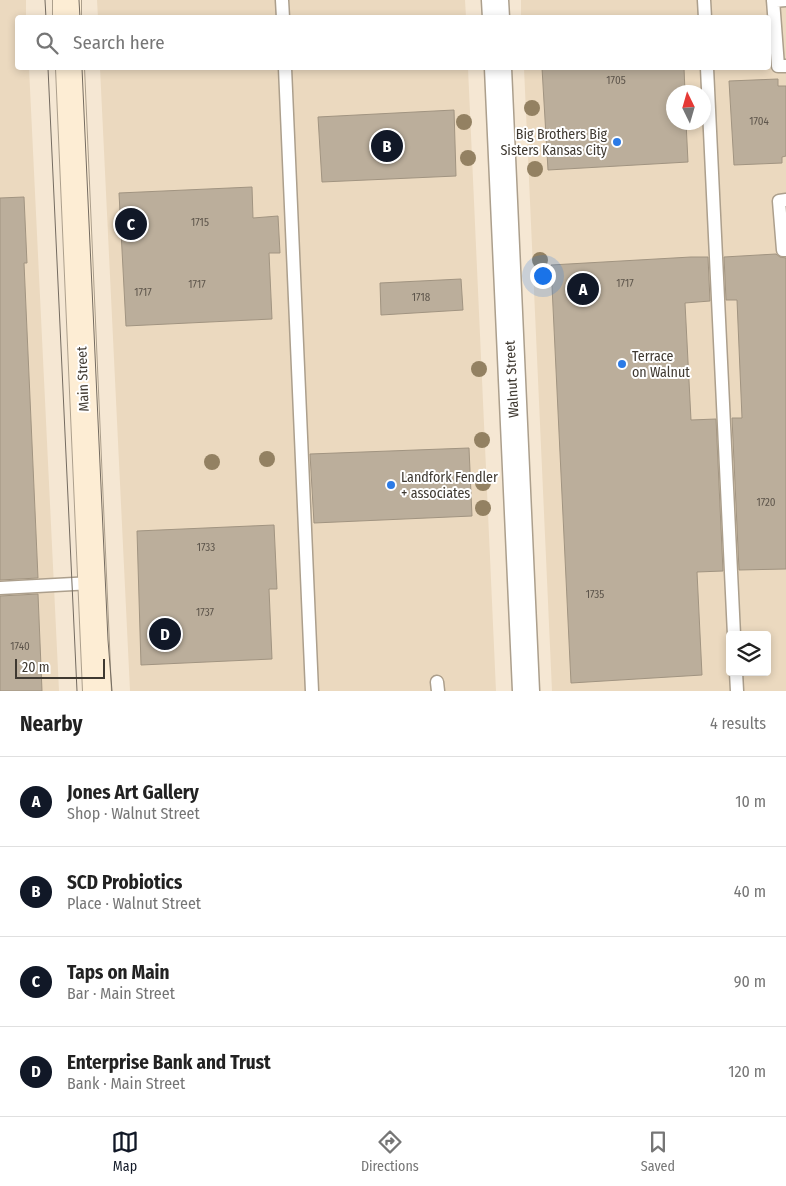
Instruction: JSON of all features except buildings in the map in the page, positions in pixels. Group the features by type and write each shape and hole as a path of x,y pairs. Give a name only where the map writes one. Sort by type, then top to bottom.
{"main road":[{"path":"66,0 68,15"},
{"name":"Main Street","path":"70,70 97,691"}],"street":[{"path":"495,0 496,15"},
{"name":"Walnut Street","path":"498,70 526,691"}],"lane":[{"path":"282,0 283,15"},
{"path":"704,0 705,15"},
{"path":"786,0 773,1 781,36 778,66 786,66"},
{"path":"285,70 312,691"},
{"path":"707,70 734,631"},
{"path":"786,200 779,201 783,250 786,250"},
{"path":"0,588 92,583"},
{"path":"736,676 736,691"}],"shaded area":[{"path":"0,0 26,0 26,15 15,15 15,70 29,70 59,691 0,691"},
{"path":"97,0 465,0 466,15 98,15"},
{"path":"521,0 786,0 786,691 552,691 524,70 771,70 771,15 521,15"},
{"path":"100,70 468,70 496,691 130,691"}],"tram line":[{"path":"45,0 46,15"},
{"path":"79,0 80,15"},
{"path":"48,70 77,691"},
{"path":"82,70 108,640 112,691"}],"place":[{"name":"Big Brothers Big Sisters Kansas City","path":"617,142"},
{"name":"SCD Probiotics","path":"387,146"},
{"name":"Taps on Main","path":"131,224"},
{"name":"Jones Art Gallery","path":"583,289"},
{"name":"Terrace on Walnut","path":"622,364"},
{"name":"Landfork Fendler + associates","path":"391,485"},
{"name":"Enterprise Bank and Trust","path":"165,634"}]}
